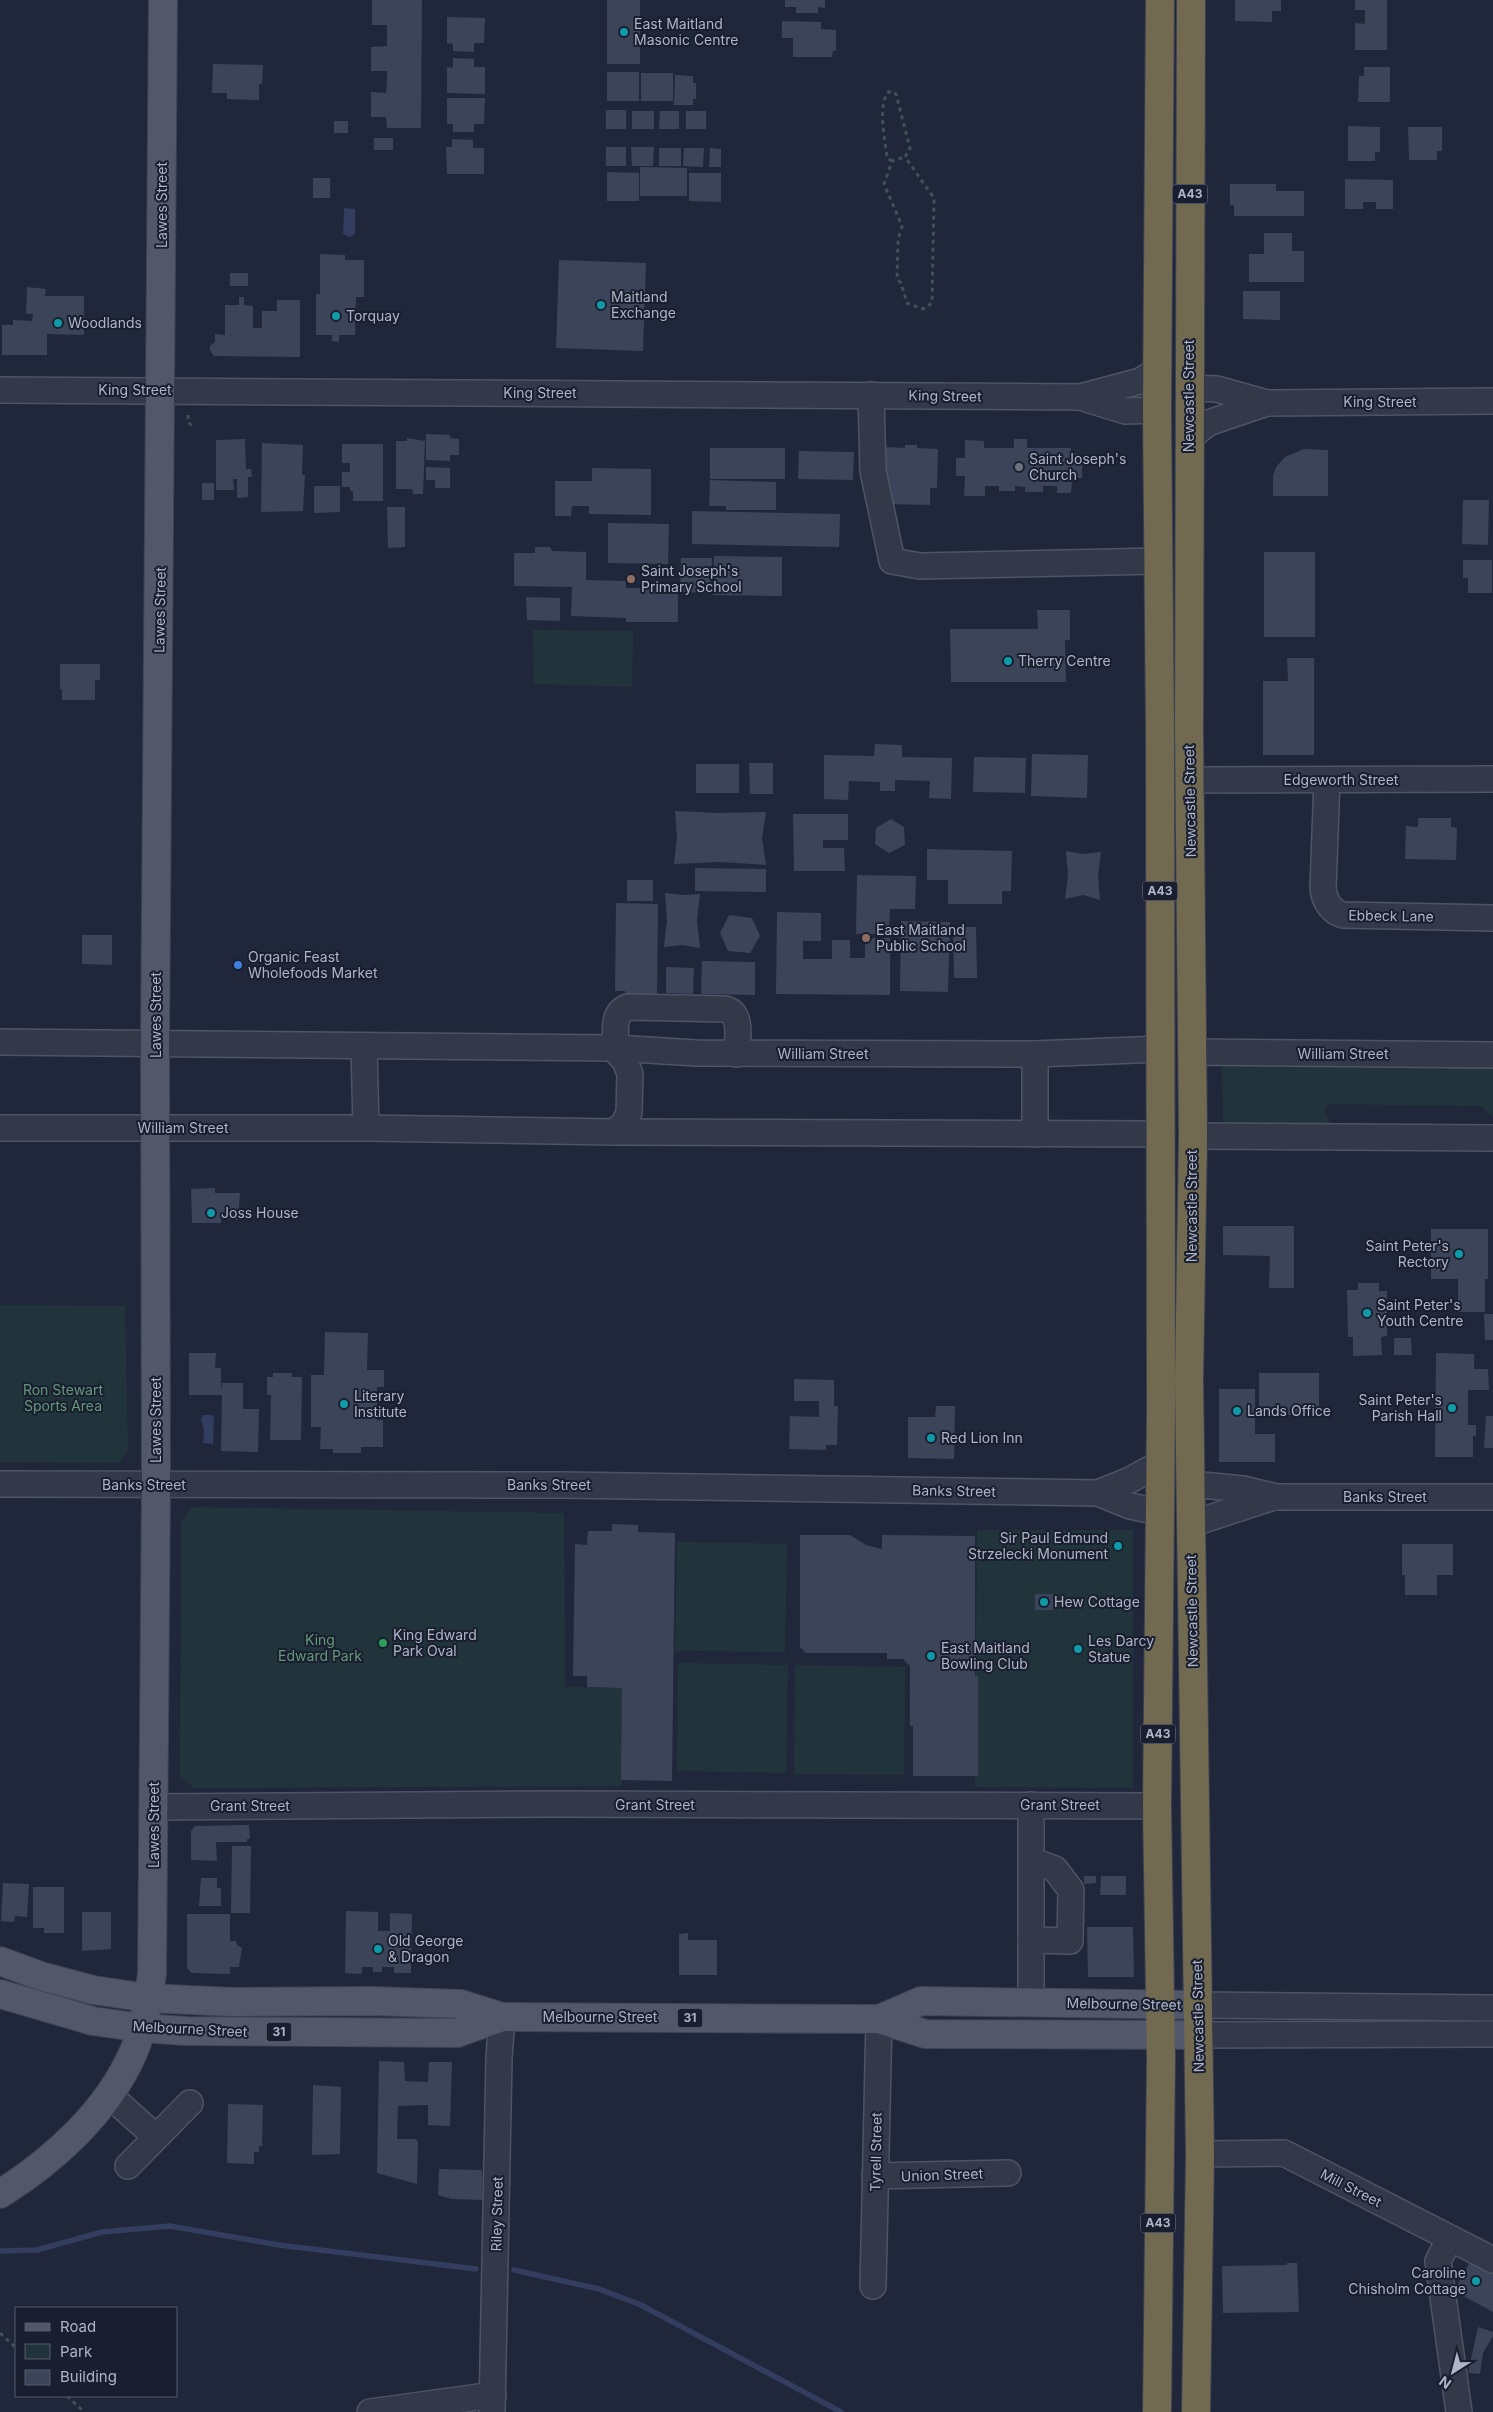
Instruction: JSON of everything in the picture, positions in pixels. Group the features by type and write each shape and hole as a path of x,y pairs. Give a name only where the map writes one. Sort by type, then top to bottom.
{"highway":[{"name":"Newcastle Street","path":"1157,2412 1160,2035 1157,1806 1161,1134 1158,480 1160,0"},
{"name":"Newcastle Street","path":"1192,0 1189,438 1193,1136 1190,1380 1200,2154 1196,2412"},
{"path":"1158,410 1172,384 1178,346 1190,317"},
{"path":"1158,480 1168,458 1172,418 1190,388"},
{"path":"1159,1512 1191,1484"}],"main road":[{"name":"Lawes Street","path":"0,2194 58,2150 91,2118 109,2095 133,2053 142,2028 152,1974 156,1485 155,1044 162,390 162,0"},
{"name":"Melbourne Street","path":"0,1961 41,1976 93,1990 148,1998 233,2002 372,2001 461,2004 502,2017 879,2018 925,2034 1198,2035"},
{"name":"Melbourne Street","path":"0,1994 93,2021 142,2028 186,2031 457,2034 502,2017"},
{"name":"Melbourne Street","path":"879,2018 921,2001 1198,2005"}],"street":[{"name":"King Street","path":"0,390 1080,397 1140,381 1158,371"},
{"name":"King Street","path":"1190,388 1217,389 1267,403 1493,401"},
{"path":"871,395 873,471 892,561 920,566 1159,561"},
{"name":"King Street","path":"1080,397 1125,411 1158,410"},
{"name":"King Street","path":"1189,438 1208,424 1267,403"},
{"name":"Edgeworth Street","path":"1190,780 1493,779"},
{"name":"Ebbeck Lane","path":"1327,780 1323,891 1328,904 1334,911 1343,915 1493,918"},
{"path":"616,1132 625,1122 629,1112 630,1074 625,1061 614,1048 617,1017 623,1009 628,1007 725,1008 730,1010 736,1017 737,1054"},
{"name":"William Street","path":"0,1042 614,1048 737,1054 1034,1054 1160,1050"},
{"path":"364,1046 366,1128"},
{"name":"William Street","path":"1192,1052 1493,1055"},
{"path":"1034,1054 1035,1134"},
{"name":"William Street","path":"0,1128 366,1128 616,1132 1161,1134"},
{"path":"1193,1136 1493,1138"},
{"name":"Banks Street","path":"1098,1493 1130,1480 1159,1464"},
{"name":"Banks Street","path":"0,1484 562,1485 1098,1493 1130,1506 1159,1512"},
{"name":"Banks Street","path":"1191,1484 1243,1489 1277,1497 1493,1497"},
{"name":"Banks Street","path":"1191,1524 1277,1497"},
{"name":"Grant Street","path":"154,1807 538,1804 1157,1806"},
{"path":"1031,1806 1031,2003"},
{"path":"1031,1860 1055,1869 1071,1890 1070,1941 1031,1940"},
{"name":"Melbourne Street","path":"1198,2005 1493,2008"},
{"name":"Riley Street","path":"492,2403 499,2058 502,2017"},
{"name":"Tyrell Street","path":"873,2286 879,2018"},
{"name":"Melbourne Street","path":"1198,2035 1493,2034"},
{"path":"109,2095 156,2137"},
{"path":"128,2166 190,2103"},
{"name":"Mill Street","path":"1200,2154 1284,2154 1493,2260"},
{"name":"Union Street","path":"875,2176 1008,2173"},
{"path":"1450,2238 1438,2261 1459,2412"},
{"path":"370,2412 492,2403"}],"path":[{"path":"891,91 896,94 910,148 905,157 892,161 887,158 883,101 887,93 891,91"},
{"path":"892,161 884,184 902,226 898,240 897,278 901,283 907,303 923,310 932,303 934,198 905,157"},
{"path":"188,415 188,422 193,427"},
{"path":"0,2333 15,2347"},
{"path":"68,2397 84,2412"}],"green space":[{"path":"533,630 633,631 632,687 534,684"},
{"path":"1222,1064 1493,1066 1493,1117 1480,1106 1329,1104 1324,1111 1331,1125 1223,1124"},
{"name":"Ron Stewart Sports Area","path":"0,1305 125,1306 128,1450 119,1463 0,1462"},
{"name":"King Edward Park","path":"193,1507 564,1513 565,1687 624,1688 622,1786 194,1788 180,1777 181,1522"},
{"path":"977,1530 1133,1530 1133,1788 975,1787"},
{"path":"677,1542 787,1544 785,1652 675,1651"},
{"path":"678,1663 788,1665 786,1773 677,1771"},
{"path":"795,1665 905,1667 904,1775 794,1774"}],"water":[{"path":"344,208 355,209 355,234 350,237 343,234"},
{"path":"203,1415 212,1415 214,1417 213,1444 203,1443 204,1430 201,1420"}],"building":[{"path":"372,0 422,0 421,128 387,128 386,117 371,117 371,92 386,93 387,82 387,71 371,71 371,47 387,46 387,25 372,25"},
{"name":"East Maitland Masonic Centre","path":"607,0 640,0 640,64 607,64"},
{"path":"785,0 825,0 825,8 818,7 818,13 796,13 796,7 785,7"},
{"path":"1235,0 1281,0 1281,11 1272,11 1272,22 1235,21"},
{"path":"1355,0 1387,0 1387,50 1355,50 1355,23 1365,24 1365,10 1355,10"},
{"path":"447,17 485,18 484,43 474,43 474,52 453,51 453,44 447,43"},
{"path":"782,21 821,22 821,29 836,30 836,51 833,51 832,57 793,57 793,38 782,38"},
{"path":"453,58 474,59 474,67 485,67 485,94 447,93 447,67 453,68"},
{"path":"213,64 263,65 262,84 259,84 259,100 227,99 227,93 212,93"},
{"path":"1364,67 1390,67 1390,102 1358,102 1359,76 1364,76"},
{"path":"607,72 639,72 639,101 607,101"},
{"path":"641,73 673,73 673,101 641,101"},
{"path":"675,75 693,76 693,83 696,83 696,99 693,99 693,105 674,105"},
{"path":"447,98 485,98 484,124 474,124 474,132 453,132 453,124 447,124"},
{"path":"606,110 626,110 626,129 606,129"},
{"path":"632,111 654,111 654,129 632,129"},
{"path":"660,111 679,111 679,129 659,129"},
{"path":"686,111 706,111 706,129 686,129"},
{"path":"334,121 348,121 348,133 334,133"},
{"path":"1348,126 1380,127 1380,152 1375,152 1375,161 1348,161"},
{"path":"1408,127 1442,127 1442,151 1437,151 1437,160 1409,160"},
{"path":"374,138 393,138 393,150 374,150"},
{"path":"452,139 473,140 473,148 484,148 484,174 447,174 446,147 452,147"},
{"path":"606,147 626,147 626,166 606,166"},
{"path":"631,147 654,147 653,166 632,166"},
{"path":"659,148 681,148 681,166 659,166"},
{"path":"684,148 704,148 703,167 683,166"},
{"path":"710,148 721,149 721,167 709,167"},
{"path":"640,167 687,168 687,196 640,196"},
{"path":"607,172 639,173 639,201 607,201"},
{"path":"689,173 721,173 721,202 689,201"},
{"path":"313,178 330,178 330,198 313,198"},
{"path":"1345,179 1393,180 1393,209 1376,209 1376,202 1363,202 1363,209 1345,209"},
{"path":"1230,184 1276,184 1276,191 1304,191 1304,216 1234,216 1234,205 1230,205"},
{"path":"1264,233 1292,233 1292,251 1304,251 1304,282 1249,282 1249,254 1264,254"},
{"name":"Torquay","path":"320,254 345,255 345,260 364,260 364,297 356,297 355,335 339,335 339,342 332,341 332,335 316,335 316,294 320,294"},
{"name":"Maitland Exchange","path":"559,260 646,263 643,351 556,348"},
{"path":"230,273 248,273 248,286 230,286"},
{"path":"27,287 46,289 45,296 84,296 84,335 47,334 47,355 2,355 2,325 13,325 13,320 32,321 33,314 26,314"},
{"path":"1243,291 1280,291 1280,320 1243,319"},
{"path":"239,297 244,297 244,305 253,306 253,328 262,328 262,311 277,311 277,300 300,300 300,357 214,356 210,346 215,342 215,334 225,335 225,305 239,305"},
{"path":"426,434 450,435 450,438 459,439 459,455 450,455 450,461 426,460"},
{"path":"407,438 425,441 423,494 413,494 412,489 396,489 396,441 407,441"},
{"path":"245,439 246,469 251,469 252,477 248,477 248,497 237,498 237,479 233,479 234,490 216,490 216,440"},
{"name":"Saint Joseph's Church","path":"1014,439 1027,439 1027,448 1071,448 1071,453 1076,453 1076,457 1082,457 1082,478 1076,478 1076,482 1072,482 1071,493 1057,493 1057,486 1043,486 1043,492 1025,492 1025,487 1015,486 1015,491 999,491 999,486 985,486 985,496 964,496 965,476 956,476 956,458 965,458 965,440 984,441 984,448 1014,448"},
{"path":"262,443 303,445 302,475 305,475 303,511 261,512"},
{"path":"342,444 383,444 383,501 353,501 353,491 350,491 350,487 342,487 342,472 350,472 350,463 342,463"},
{"path":"905,445 917,445 917,448 938,449 937,488 930,488 930,505 884,504 885,447 905,448"},
{"path":"710,448 785,448 785,479 710,479"},
{"path":"1304,449 1328,450 1328,496 1273,496 1273,476 1276,467 1285,457"},
{"path":"799,451 854,452 853,480 798,479"},
{"path":"426,467 450,468 450,488 435,488 435,480 426,480"},
{"path":"592,468 651,469 651,515 589,514 589,506 572,506 571,516 555,516 555,481 592,481"},
{"path":"710,480 776,482 776,510 726,510 726,506 709,506"},
{"path":"202,483 214,483 214,500 202,500"},
{"path":"314,486 340,486 340,512 314,513"},
{"path":"1463,500 1489,500 1488,545 1462,544"},
{"path":"387,507 405,507 405,547 388,548"},
{"path":"692,511 840,514 839,547 692,544"},
{"path":"608,523 669,524 668,564 608,563"},
{"path":"535,547 550,547 552,551 586,552 586,580 626,581 626,588 678,588 678,622 626,622 626,618 571,616 572,587 514,586 514,553 535,553"},
{"path":"1264,552 1315,552 1315,637 1264,637"},
{"path":"714,556 782,557 782,596 713,595"},
{"path":"681,558 712,558 711,593 680,592"},
{"path":"1463,560 1492,560 1492,593 1468,593 1468,578 1463,578"},
{"path":"526,597 560,598 560,621 527,620"},
{"name":"Therry Centre","path":"1037,610 1070,610 1070,640 1065,640 1066,682 951,682 950,629 1038,629"},
{"path":"1287,658 1314,658 1314,755 1263,755 1263,681 1288,681"},
{"path":"60,664 100,664 100,680 95,680 95,700 62,700"},
{"path":"875,744 902,745 902,757 952,758 951,799 929,798 930,781 895,780 895,791 880,791 880,782 849,781 848,800 824,799 824,755 874,756"},
{"path":"1032,754 1088,755 1087,798 1031,796"},
{"path":"974,757 1026,758 1025,793 973,792"},
{"path":"749,763 773,763 773,794 750,794"},
{"path":"696,764 739,764 739,793 696,793"},
{"path":"675,811 719,813 766,812 762,838 766,865 720,862 674,864 677,837"},
{"path":"793,814 848,814 848,840 823,840 823,848 844,848 845,871 794,871"},
{"path":"1418,818 1451,818 1451,827 1457,828 1456,860 1405,859 1406,826 1418,827"},
{"path":"891,819 904,827 905,845 889,853 875,844 876,828"},
{"path":"927,849 1012,851 1011,891 1002,891 1002,904 948,904 948,880 927,880"},
{"path":"1066,851 1082,854 1101,852 1098,876 1100,900 1083,895 1065,899 1068,875"},
{"path":"695,868 766,869 766,892 695,891"},
{"path":"857,875 916,876 915,909 890,909 889,934 856,934"},
{"path":"627,880 653,880 653,901 627,901"},
{"path":"665,893 682,895 700,894 697,920 700,948 682,945 664,947 667,919"},
{"path":"616,903 658,904 657,996 625,1005 625,991 615,991"},
{"path":"777,912 821,913 821,941 803,941 803,959 832,959 832,940 850,940 850,958 865,958 865,938 890,938 890,995 776,994"},
{"path":"729,915 752,918 760,936 750,953 728,951 720,933"},
{"path":"901,921 950,922 948,992 900,991"},
{"path":"953,927 976,927 977,978 954,978"},
{"path":"82,935 112,935 112,965 82,964"},
{"path":"702,961 755,962 755,995 701,994"},
{"path":"666,967 694,968 693,994 666,993"},
{"name":"Joss House","path":"215,1188 215,1193 240,1193 238,1220 221,1219 221,1223 192,1223 191,1189"},
{"path":"1223,1226 1294,1226 1294,1288 1269,1288 1270,1256 1223,1255"},
{"name":"Saint Peter's Rectory","path":"1431,1229 1488,1229 1488,1279 1485,1279 1485,1312 1458,1312 1458,1279 1431,1279"},
{"name":"Saint Peter's Youth Centre","path":"1358,1283 1379,1283 1379,1291 1387,1291 1387,1336 1381,1337 1382,1355 1353,1356 1353,1337 1348,1337 1347,1290 1358,1290"},
{"path":"1484,1314 1493,1314 1493,1340 1485,1340"},
{"name":"Literary Institute","path":"325,1332 368,1333 367,1370 384,1370 384,1387 377,1387 377,1420 383,1420 383,1447 361,1447 361,1453 333,1453 333,1449 320,1449 321,1427 311,1427 311,1375 324,1375"},
{"path":"1394,1338 1411,1338 1412,1355 1394,1355"},
{"path":"189,1353 216,1353 215,1368 221,1368 221,1392 222,1383 243,1383 243,1409 259,1409 258,1452 221,1451 222,1395 189,1395"},
{"name":"Saint Peter's Parish Hall","path":"1436,1353 1474,1354 1474,1369 1488,1369 1489,1390 1468,1390 1468,1425 1476,1425 1476,1436 1473,1436 1473,1457 1435,1457"},
{"path":"273,1373 292,1373 292,1377 302,1377 301,1440 270,1440 271,1395 267,1395 267,1377 273,1377"},
{"path":"1259,1373 1319,1373 1319,1415 1259,1415"},
{"path":"794,1379 834,1380 834,1406 838,1406 837,1445 826,1445 826,1450 789,1449 790,1416 819,1417 819,1401 794,1401"},
{"name":"Lands Office","path":"1219,1389 1255,1389 1255,1434 1275,1434 1275,1462 1219,1462"},
{"name":"Red Lion Inn","path":"936,1406 955,1406 954,1459 908,1458 908,1417 935,1417"},
{"path":"1486,1416 1493,1416 1493,1448 1484,1448"},
{"path":"612,1524 638,1525 638,1532 675,1533 672,1781 621,1780 622,1688 587,1687 587,1676 573,1676 575,1544 587,1545 588,1531 612,1531"},
{"name":"East Maitland Bowling Club","path":"800,1535 850,1535 866,1545 882,1549 882,1535 975,1536 975,1676 978,1676 978,1776 913,1776 913,1726 910,1726 910,1666 903,1659 887,1659 887,1653 806,1653 800,1647"},
{"path":"1402,1544 1453,1544 1453,1575 1437,1575 1437,1595 1405,1595 1405,1575 1402,1575"},
{"name":"Hew Cottage","path":"1035,1594 1053,1594 1053,1610 1035,1610"},
{"path":"249,1825 250,1839 247,1839 247,1842 216,1842 217,1861 191,1860 191,1831 195,1826"},
{"path":"232,1846 251,1846 250,1913 231,1913"},
{"path":"1084,1876 1096,1876 1096,1883 1084,1884"},
{"path":"1101,1876 1126,1876 1126,1895 1100,1895"},
{"path":"201,1878 217,1878 217,1888 221,1888 221,1906 199,1906"},
{"path":"3,1883 29,1884 27,1917 15,1916 14,1922 1,1921"},
{"path":"33,1887 64,1887 64,1933 44,1933 44,1928 33,1928"},
{"name":"Old George & Dragon","path":"346,1911 378,1912 378,1931 390,1931 390,1913 412,1914 411,1973 394,1973 394,1967 382,1967 382,1972 373,1972 373,1967 362,1967 362,1974 345,1973"},
{"path":"82,1912 111,1912 111,1949 82,1951"},
{"path":"187,1914 230,1914 230,1941 236,1941 237,1945 242,1948 239,1967 230,1967 230,1974 192,1973 187,1968"},
{"path":"1087,1927 1133,1927 1134,1977 1088,1977"},
{"path":"688,1933 688,1940 717,1940 717,1975 679,1975 679,1934"},
{"path":"379,2061 404,2062 405,2081 428,2082 429,2062 452,2062 450,2126 428,2125 428,2105 398,2106 397,2139 416,2139 418,2143 417,2184 377,2173"},
{"path":"313,2085 341,2087 340,2154 312,2155"},
{"path":"228,2104 263,2105 262,2146 259,2146 259,2152 254,2152 254,2164 227,2163"},
{"path":"439,2169 482,2170 482,2200 452,2199 438,2195"},
{"name":"Caroline Chisholm Cottage","path":"1471,2260 1493,2272 1493,2312 1454,2291"},
{"path":"1287,2263 1297,2263 1299,2312 1223,2313 1222,2266 1287,2265"},
{"path":"1478,2327 1493,2332 1493,2336 1483,2353 1480,2374 1468,2373"}],"waterway":[{"path":"0,2251 37,2250 102,2232 170,2226 279,2245 476,2269"},
{"path":"514,2270 599,2289 641,2305 841,2412"}],"place":[{"name":"East Maitland Masonic Centre","path":"624,32"},
{"name":"Maitland Exchange","path":"601,305"},
{"name":"Torquay","path":"336,316"},
{"name":"Woodlands","path":"58,323"},
{"name":"Saint Joseph's Church","path":"1019,467"},
{"name":"Saint Joseph's Primary School","path":"631,579"},
{"name":"Therry Centre","path":"1008,661"},
{"name":"East Maitland Public School","path":"866,938"},
{"name":"Organic Feast Wholefoods Market","path":"238,965"},
{"name":"Joss House","path":"211,1213"},
{"name":"Saint Peter's Rectory","path":"1459,1254"},
{"name":"Saint Peter's Youth Centre","path":"1367,1313"},
{"name":"Literary Institute","path":"344,1404"},
{"name":"Saint Peter's Parish Hall","path":"1452,1408"},
{"name":"Lands Office","path":"1237,1411"},
{"name":"Red Lion Inn","path":"931,1438"},
{"name":"Sir Paul Edmund Strzelecki Monument","path":"1118,1546"},
{"name":"Hew Cottage","path":"1044,1602"},
{"name":"King Edward Park Oval","path":"383,1643"},
{"name":"Les Darcy Statue","path":"1078,1649"},
{"name":"East Maitland Bowling Club","path":"931,1656"},
{"name":"Old George & Dragon","path":"378,1949"},
{"name":"Caroline Chisholm Cottage","path":"1476,2281"}]}
